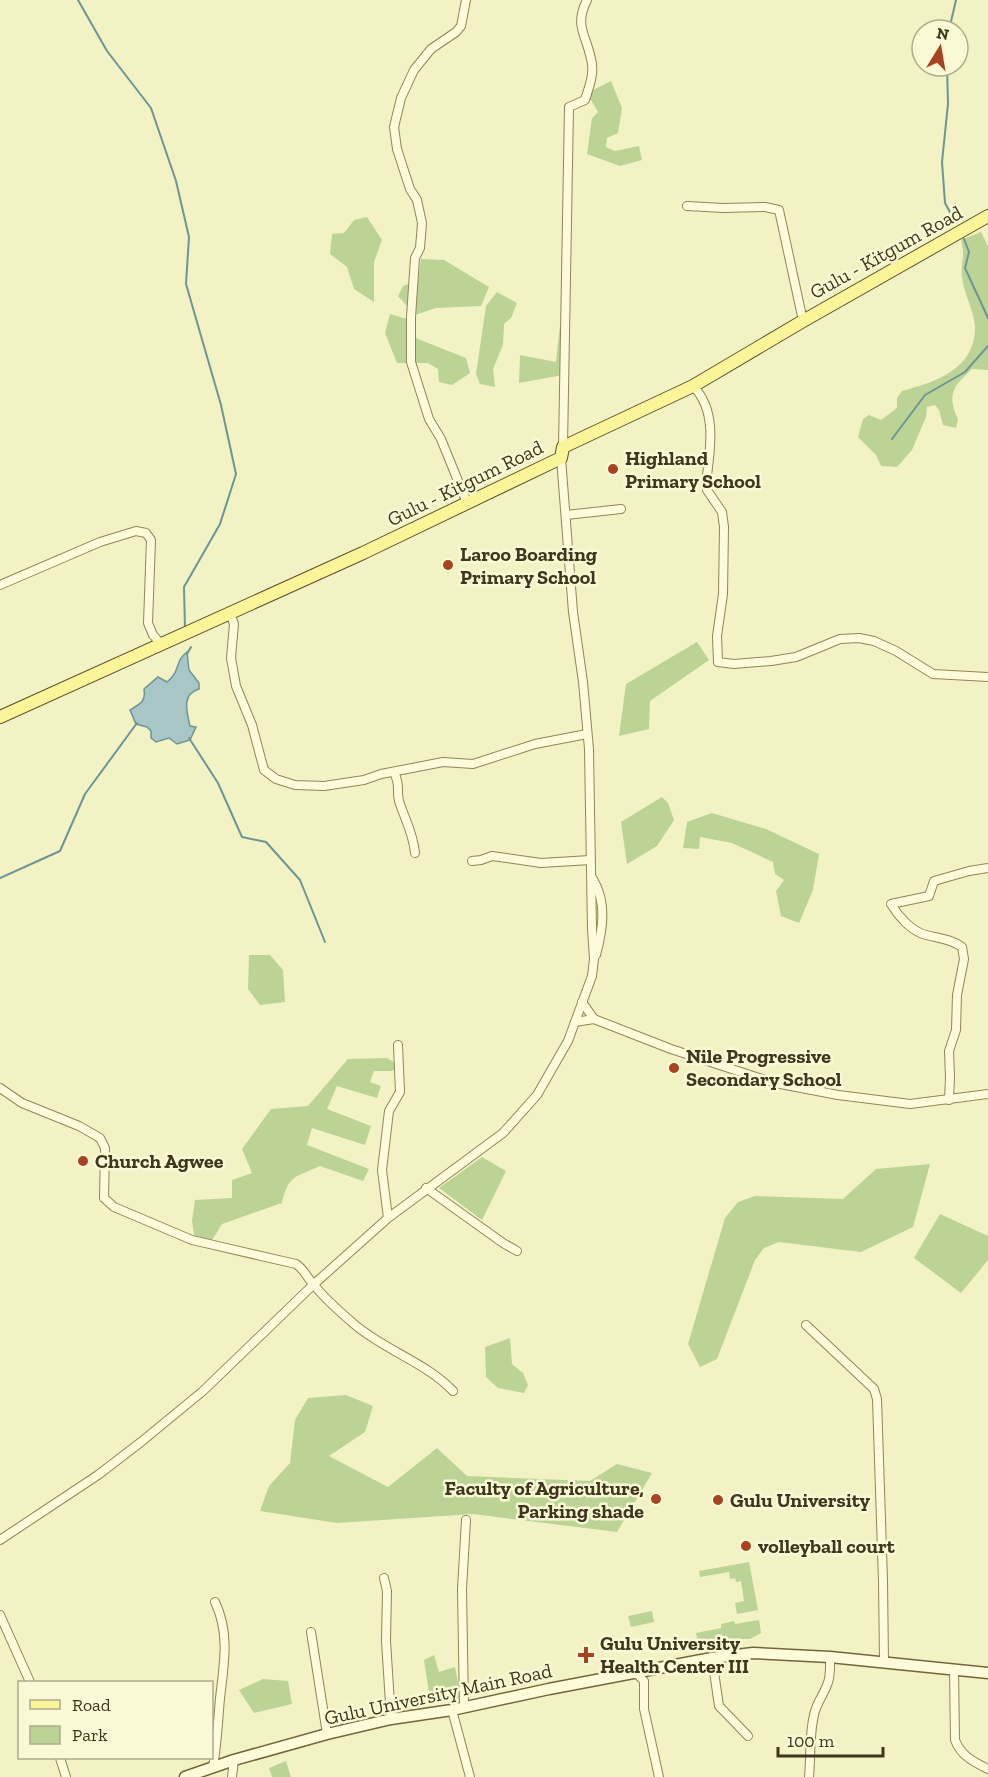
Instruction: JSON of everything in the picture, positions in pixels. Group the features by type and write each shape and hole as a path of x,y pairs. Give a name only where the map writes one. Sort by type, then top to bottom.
{"main road":[{"name":"Gulu - Kitgum Road","path":"0,717 363,553 467,503 693,386 988,216"}],"street":[{"path":"466,0 461,26 431,49 414,70 401,98 394,127 398,149 410,189 417,200 422,223 420,248 415,258 411,362 429,419 441,440 467,503"},
{"path":"0,1540 80,1488 141,1442 203,1391 313,1285 388,1218 426,1188 486,1147 518,1117 537,1095 568,1041 592,976 594,959 602,933 602,909 598,889 592,878 590,860 589,749 583,682 573,612 562,453 569,107 585,100 593,72 580,23 587,0"},
{"path":"687,206 765,207 779,210 803,321"},
{"path":"693,386 701,394 705,403 712,436 707,490 722,512 723,519 723,594 717,636 718,662 742,664 771,662 796,657 840,639 858,638 874,641 896,651 933,674 988,677"},
{"path":"566,515 621,510"},
{"path":"0,585 100,542 136,531 146,533 151,540 148,623 161,644"},
{"path":"230,613 234,624 231,658 236,686 252,725 264,770 269,775 295,785 324,786 364,780 381,774 447,762 473,764 535,744 587,734"},
{"path":"394,772 400,784 399,800 414,838 415,853"},
{"path":"472,861 492,856 541,863 590,860"},
{"path":"949,1100 949,1046 956,1030 957,994 964,959 962,947 919,933 909,926 891,904 929,896 934,881 988,868"},
{"path":"582,1002 594,1019"},
{"path":"575,1022 594,1019 671,1049 775,1083 900,1104 928,1103 988,1094"},
{"path":"388,1218 382,1170 389,1111 400,1092 398,1045"},
{"path":"0,1088 22,1103 79,1126 100,1138 106,1155 104,1198 114,1207 192,1240 296,1264 304,1271 313,1285 354,1325 382,1345 440,1378 453,1391"},
{"path":"426,1188 517,1251"},
{"path":"806,1325 866,1380 874,1389 878,1399 884,1662"},
{"path":"464,1707 462,1589 465,1521"},
{"path":"384,1578 387,1591 386,1641 391,1719"},
{"path":"213,1767 226,1640 222,1617 215,1602"},
{"path":"0,1615 29,1681"},
{"path":"311,1632 327,1734"},
{"name":"Gulu University Main Road","path":"185,1777 234,1760 391,1719 452,1710 712,1658 753,1653 830,1657 988,1673"},
{"path":"812,1775 810,1736 814,1712 827,1687 830,1657"},
{"path":"712,1658 719,1706 748,1736"},
{"path":"954,1669 955,1740 963,1753 988,1769"},
{"path":"635,1672 644,1681 644,1709 659,1777"},
{"path":"452,1710 470,1777"},
{"path":"60,1759 66,1777"},
{"path":"232,1777 234,1760"}],"green space":[{"path":"611,81 622,108 618,133 607,138 606,147 615,151 639,146 642,160 620,166 587,154 592,118 598,112 587,93"},
{"path":"367,217 382,240 374,262 374,302 354,289 347,267 330,254 332,234 344,233 354,220"},
{"path":"981,232 988,246 988,370 972,369 956,386 952,397 958,419 956,428 943,425 939,410 935,405 927,407 926,417 912,450 897,467 881,466 876,455 858,437 863,419 869,415 881,420 897,408 897,398 902,391 940,378 952,371 969,353 974,341 975,326 963,283 961,240"},
{"path":"421,259 444,260 489,287 481,306 436,308 415,315 398,296 403,286 418,280"},
{"path":"497,292 517,303 511,318 504,324 503,345 493,369 495,387 480,384 476,374 486,306"},
{"path":"390,314 407,319 408,331 418,339 466,358 470,373 452,385 439,382 438,369 428,363 397,363 385,333"},
{"path":"560,325 570,327 563,375 519,383 520,355 556,362"},
{"path":"697,642 709,660 650,701 649,729 619,736 626,684"},
{"path":"662,797 668,803 674,820 657,846 627,864 621,822"},
{"path":"712,813 766,829 819,854 813,890 799,923 781,916 776,891 784,880 775,874 773,862 732,843 700,837 699,849 683,848 687,822"},
{"path":"249,955 270,955 283,970 285,1002 260,1005 248,989"},
{"path":"387,1058 399,1065 392,1071 374,1071 370,1082 381,1086 377,1098 337,1086 327,1109 371,1126 365,1145 312,1128 307,1145 369,1169 363,1181 320,1166 294,1178 287,1187 282,1203 222,1224 211,1242 195,1240 192,1221 195,1200 232,1198 232,1180 252,1173 242,1149 271,1109 308,1106 348,1059"},
{"path":"482,1157 506,1171 482,1220 439,1188"},
{"path":"930,1164 913,1227 861,1252 779,1242 764,1248 755,1260 717,1359 700,1367 688,1344 725,1218 738,1202 755,1196 843,1199 876,1169"},
{"path":"940,1214 988,1236 988,1260 961,1293 914,1258"},
{"path":"510,1338 512,1364 523,1373 528,1385 524,1393 498,1388 486,1377 485,1347"},
{"path":"346,1395 373,1406 365,1432 329,1456 388,1487 437,1448 467,1476 590,1481 617,1464 652,1473 617,1532 473,1514 337,1523 260,1511 269,1486 290,1463 295,1420 308,1398"},
{"path":"749,1562 758,1610 737,1614 735,1603 744,1601 741,1581 736,1582 735,1578 730,1579 729,1572 700,1577 699,1571"},
{"path":"652,1611 654,1622 631,1627 628,1616"},
{"path":"759,1620 761,1633 750,1639 731,1639 698,1645 696,1633 721,1628 721,1624 734,1621 735,1624"},
{"path":"434,1655 439,1672 455,1667 461,1698 431,1705 424,1660"},
{"path":"263,1679 288,1681 292,1704 254,1713 239,1690"},
{"path":"286,1761 291,1777 272,1777 269,1768"}],"water":[{"path":"187,652 189,670 199,683 199,689 193,691 187,699 190,726 196,727 190,740 177,744 169,738 156,742 151,738 151,731 147,727 136,724 130,710 142,702 144,689 158,677 167,682 172,677 180,659"}],"waterway":[{"path":"78,0 107,51 151,108 176,181 189,237 186,284 221,405 236,474 220,524 184,587 185,630"},
{"path":"952,18 956,0"},
{"path":"947,78 948,104 942,162 945,203 956,223"},
{"path":"964,239 969,252 965,268 988,318"},
{"path":"892,439 925,395 965,372 988,346"},
{"path":"187,654 191,647"},
{"path":"0,878 60,851 85,794 137,723"},
{"path":"189,738 218,783 242,837 266,842 300,880 325,942"}],"place":[{"name":"Highland Primary School","path":"613,469"},
{"name":"Laroo Boarding Primary School","path":"448,565"},
{"name":"Nile Progressive Secondary School","path":"674,1068"},
{"name":"Church Agwee","path":"83,1161"},
{"name":"Faculty of Agriculture, Parking shade","path":"656,1499"},
{"name":"Gulu University","path":"718,1500"},
{"name":"volleyball court","path":"746,1546"},
{"name":"Gulu University Health Center III","path":"586,1655"}]}
